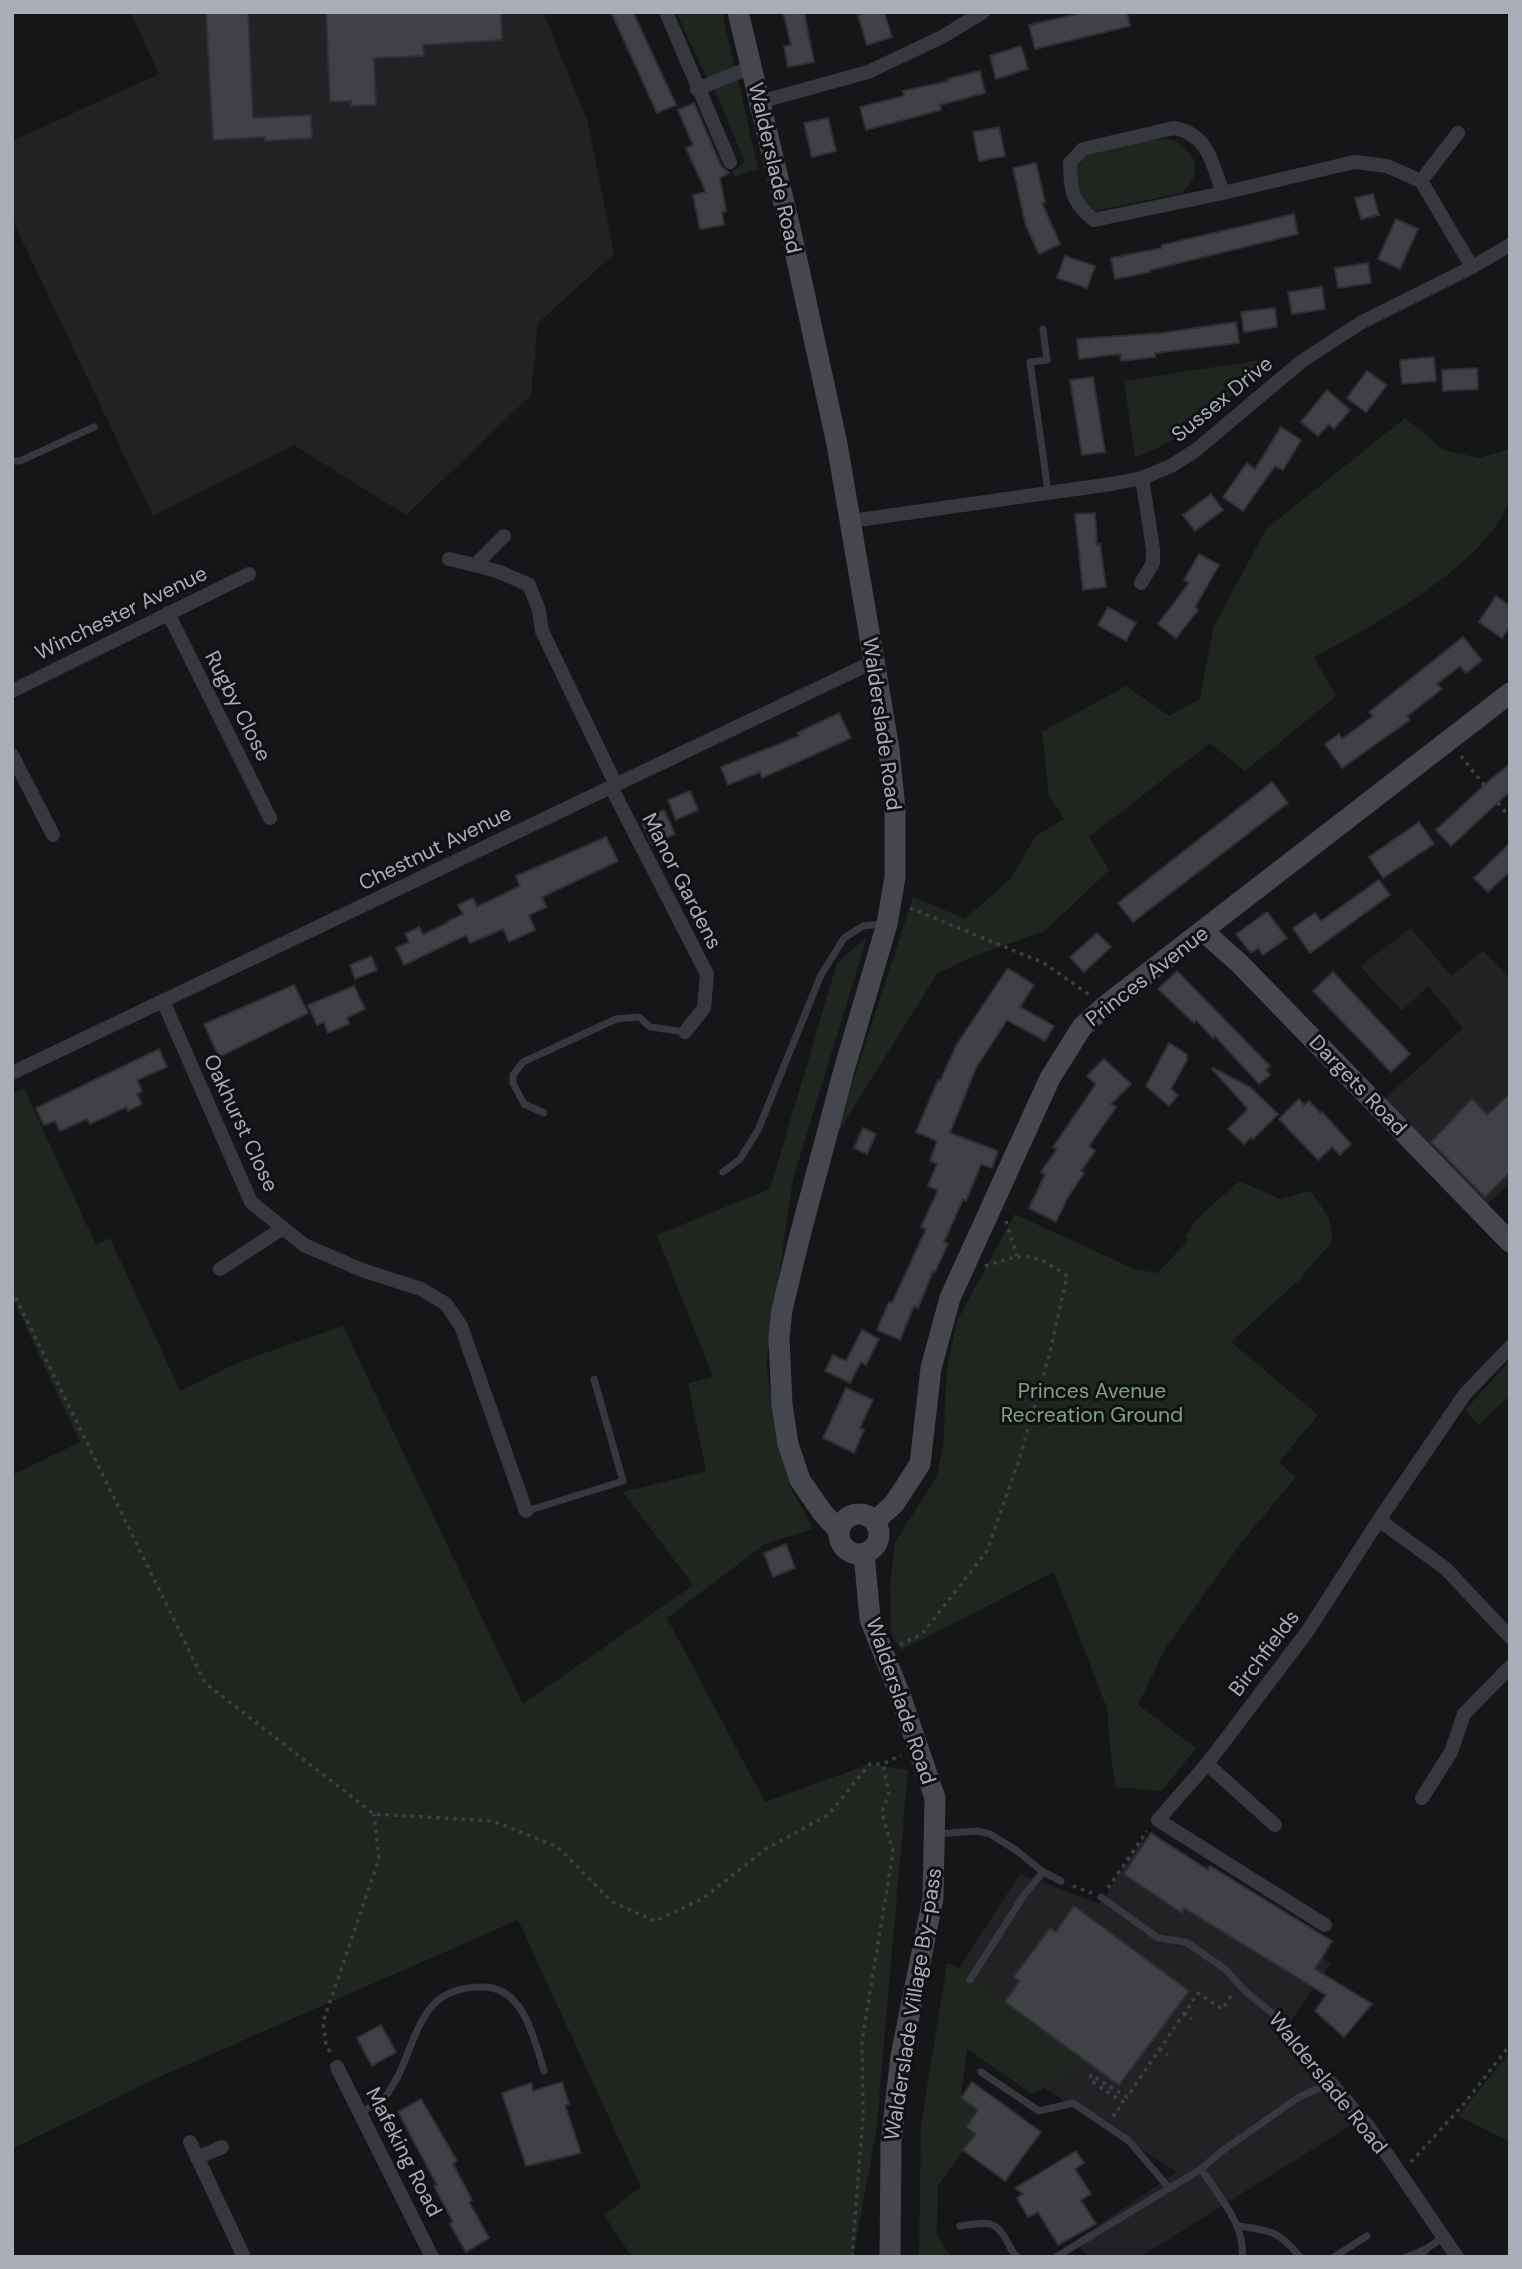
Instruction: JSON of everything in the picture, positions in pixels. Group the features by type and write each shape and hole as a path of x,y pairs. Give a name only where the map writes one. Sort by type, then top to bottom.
{"street":[{"name":"Walderslade Road","path":"666,12 730,162"},
{"name":"Walderslade Road","path":"738,12 830,405 875,661 894,799 894,877 887,924 844,1070 803,1225 782,1310 779,1337 782,1405 788,1444 800,1480 839,1531"},
{"path":"759,102 868,72 942,37 983,12"},
{"name":"Walderslade Road","path":"697,89 751,67"},
{"path":"1223,193 1209,155 1198,137 1189,131 1174,128 1083,149 1070,163 1070,186 1077,207 1094,220 1223,193 1354,162 1387,166 1421,181 1472,267"},
{"path":"1421,181 1458,133"},
{"name":"Sussex Drive","path":"851,521 1142,478 1171,466 1196,450 1302,361 1362,322 1510,245"},
{"path":"1140,583 1153,563 1142,478"},
{"path":"449,559 475,565 505,536"},
{"name":"Manor Gardens","path":"475,565 500,572 529,585 540,610 542,631 613,786 707,974 704,1008 685,1032"},
{"name":"Winchester Avenue","path":"12,691 249,574"},
{"name":"Rugby Close","path":"168,613 271,818"},
{"name":"Chestnut Avenue","path":"12,1073 875,661"},
{"name":"Princes Avenue","path":"875,1521 894,1504 920,1464 931,1368 950,1298 1050,1078 1082,1027 1105,1006 1510,693"},
{"path":"12,755 53,835"},
{"name":"Dargets Road","path":"1203,932 1240,964 1509,1239"},
{"name":"Oakhurst Close","path":"163,1001 251,1202 304,1245 362,1270 421,1289 446,1304 461,1326 526,1511"},
{"path":"220,1269 283,1228"},
{"name":"Birchfields","path":"1158,1819 1207,1765 1307,1632 1465,1394 1510,1347"},
{"path":"864,1514 875,1521 879,1533 875,1546 864,1553 846,1549 839,1538 839,1531 850,1515 864,1514"},
{"path":"1379,1520 1445,1568 1510,1637"},
{"name":"Walderslade Road","path":"864,1553 870,1619 935,1798 936,1835"},
{"path":"1423,1798 1451,1752 1464,1714 1510,1667"},
{"path":"1207,1765 1275,1825"},
{"path":"1158,1819 1325,1925"},
{"name":"Walderslade Village By-pass","path":"890,2257 891,2142 901,2056 933,1898 936,1835"},
{"name":"Mafeking Road","path":"337,2067 432,2257"},
{"name":"Walderslade Road","path":"1331,2083 1367,2125 1457,2257"},
{"path":"190,2142 244,2257"},
{"path":"197,2158 222,2147"}],"lane":[{"path":"1043,329 1047,360 1030,362 1048,493"},
{"path":"12,461 20,461 93,427"},
{"path":"723,1171 740,1158 758,1130 821,975 844,938 863,926 887,924"},
{"path":"544,1113 524,1104 513,1083 513,1075 523,1062 616,1019 639,1017 650,1027 685,1032"},
{"path":"526,1511 623,1481 594,1379"},
{"path":"936,1835 976,1831 990,1834 1016,1850 1042,1872 1061,1881"},
{"path":"970,1980 1024,1895 1042,1872"},
{"name":"Walderslade Road","path":"1101,1898 1158,1938 1185,1942 1225,1969 1272,2013 1291,2041 1331,2083"},
{"path":"360,2112 380,2102 392,2088 414,2035 430,2006 451,1991 472,1987 496,1987 517,2002 533,2035 544,2071"},
{"path":"981,2072 1039,2111 1073,2103 1136,2147 1169,2188"},
{"path":"1056,2257 1201,2169 1299,2097 1331,2083"},
{"path":"1201,2169 1237,2226 1243,2249 1242,2257"},
{"path":"960,2225 989,2222 1001,2230 1013,2254 1018,2257"},
{"path":"1237,2226 1284,2236 1300,2257"},
{"path":"1334,2257 1367,2236"},
{"path":"1406,2257 1424,2253 1444,2237"}],"path":[{"path":"1449,740 1510,818"},
{"path":"891,901 1044,963 1105,1006"},
{"path":"922,1634 987,1551 1020,1457 1049,1356 1067,1276 1042,1258 1017,1255 979,1268"},
{"path":"12,1290 205,1684 374,1814 493,1821 558,1847 612,1902 655,1921 702,1899 766,1849 828,1815 870,1764 883,1764 895,1759"},
{"path":"852,2257 863,2116 862,2041 893,1852 882,1812 889,1794 883,1764"},
{"path":"337,2067 326,2045 323,2022 379,1859 374,1814"},
{"path":"1061,1881 1101,1898 1146,1831 1158,1819"},
{"path":"1107,2126 1123,2102 1090,2080 1091,2075 1127,2097 1133,2092 1198,1993 1222,2009 1240,1985"},
{"path":"1184,2013 1192,2019"},
{"path":"1400,2174 1463,2105 1510,2045"},
{"path":"1159,2049 1168,2055"}],"shaded area":[{"path":"130,12 543,12 588,122 614,254 538,323 531,395 406,515 294,445 153,516 12,219 12,141 159,74"},
{"path":"1411,928 1451,976 1483,951 1510,978 1510,1182 1486,1205 1384,1099 1463,1028 1428,986 1402,1011 1360,966"},
{"path":"1141,1841 1331,1963 1291,2021 1352,2125 1140,2257 1088,2257 1075,2241 1177,2172 981,2048 947,1986 1020,1874 1100,1904"}],"green space":[{"path":"676,12 722,12 735,70 707,78"},
{"path":"737,76 758,169 735,177 732,172 745,162 714,88"},
{"path":"1172,139 1187,150 1195,164 1193,179 1181,193 1094,211 1078,195 1076,169 1086,156 1150,140"},
{"path":"1273,358 1191,428 1154,450 1135,457 1124,381"},
{"path":"1405,418 1444,450 1479,458 1510,449 1510,497 1499,521 1480,545 1427,590 1314,657 1336,696 1245,771 1210,743 1089,837 1109,870 1045,931 976,955 937,974 835,1137 913,897 965,919 1011,878 1036,836 1064,819 1049,796 1042,732 1126,686 1169,716 1200,699 1213,628 1266,529"},
{"path":"867,937 793,1179 766,1365 780,1452 791,1488 813,1529 765,1544 667,1618 765,1802 870,1764 908,1770 876,2133 853,2257 632,2257 604,2215 641,2187 518,1920 150,2081 12,2149 12,1475 80,1442 12,1297 12,1094 24,1088 96,1245 110,1238 180,1391 239,1362 343,1326 523,1704 693,1585 623,1492 706,1471 688,1383 713,1377 657,1235 770,1189 837,963"},
{"name":"Princes Avenue Recreation Ground","path":"1239,1181 1280,1199 1311,1191 1329,1218 1333,1240 1299,1280 1231,1342 1318,1415 1279,1462 1296,1477 1240,1544 1165,1649 1138,1705 1196,1748 1162,1791 1116,1787 1107,1708 1054,1572 901,1650 891,1634 890,1584 895,1542 936,1478 943,1448 947,1368 957,1321 1015,1214 1134,1269 1157,1273 1189,1240 1185,1236 1198,1218"},
{"path":"1510,1361 1510,1395 1479,1425 1465,1410"},
{"path":"947,1964 952,1964 1088,2063 1032,2094 967,2049 961,2098 978,2110 976,2134 938,2185 937,2235 951,2257 919,2257 921,2124"},
{"path":"1510,2052 1510,2142 1458,2116"}],"building":[{"path":"206,12 248,12 253,118 311,115 312,138 213,140"},
{"path":"326,12 501,12 502,40 423,45 424,56 374,58 376,105 351,106 351,101 330,102"},
{"path":"611,12 633,12 676,105 657,113"},
{"path":"783,12 804,12 814,62 788,67 784,46 791,45"},
{"path":"884,12 892,37 867,45 858,15"},
{"path":"1086,12 1127,12 1130,26 1035,49 1029,25"},
{"path":"1021,46 1028,69 996,79 990,56"},
{"path":"980,71 985,93 940,105 941,110 866,130 860,107 904,96 903,91"},
{"path":"694,103 721,166 729,173 720,178 726,211 722,212 724,225 700,229 693,195 706,192 686,148 693,145 678,110"},
{"path":"828,118 836,151 812,157 804,123"},
{"path":"999,127 1005,156 979,161 973,132"},
{"path":"1036,163 1045,202 1042,203 1060,244 1039,254 1026,226 1013,168"},
{"path":"1373,194 1379,215 1361,219 1355,198"},
{"path":"1294,214 1298,234 1115,279 1111,258 1162,248 1162,245"},
{"path":"1396,219 1418,229 1400,269 1378,259"},
{"path":"1065,256 1095,266 1087,288 1057,278"},
{"path":"1368,263 1371,283 1338,288 1335,268"},
{"path":"1322,287 1325,309 1292,314 1288,292"},
{"path":"1275,308 1277,327 1244,332 1241,312"},
{"path":"1236,322 1239,343 1155,353 1155,357 1121,361 1120,354 1079,359 1077,339 1162,333"},
{"path":"1434,357 1436,381 1402,384 1400,360"},
{"path":"1477,368 1478,389 1443,391 1442,370"},
{"path":"1367,371 1387,385 1366,412 1347,398"},
{"path":"1093,377 1105,452 1082,455 1070,380"},
{"path":"1327,390 1350,410 1334,429 1329,424 1318,436 1301,422"},
{"path":"1281,427 1301,440 1283,470 1275,466 1243,511 1223,497 1247,463 1255,469"},
{"path":"1211,494 1223,510 1195,531 1183,515"},
{"path":"1095,513 1097,545 1100,544 1106,587 1083,590 1075,514"},
{"path":"1199,554 1219,565 1195,607 1198,610 1176,638 1158,624 1189,583 1184,580"},
{"path":"1496,596 1510,606 1510,627 1502,638 1479,622"},
{"path":"1108,607 1136,623 1126,641 1098,625"},
{"path":"1463,637 1482,660 1466,673 1460,666 1437,684 1442,689 1407,716 1410,720 1342,768 1325,744 1339,734 1342,739 1373,716 1369,712"},
{"path":"839,713 851,738 762,778 760,772 728,785 721,767 799,736 797,733"},
{"path":"1510,764 1510,791 1451,846 1436,830"},
{"path":"1272,782 1288,803 1133,922 1118,903"},
{"path":"690,791 698,810 676,820 668,800"},
{"path":"664,810 675,834 652,845 641,821"},
{"path":"1419,822 1434,844 1383,878 1369,857"},
{"path":"606,837 618,861 542,897 547,907 529,915 535,930 509,942 503,929 470,943 466,935 404,965 396,948 409,942 405,934 419,927 423,935 463,914 458,905 473,898 477,907 520,886 516,876"},
{"path":"1510,843 1510,871 1488,892 1474,878"},
{"path":"1379,880 1390,895 1310,953 1293,928 1315,913 1321,921"},
{"path":"1267,912 1287,938 1263,955 1258,948 1251,953 1236,934"},
{"path":"1097,933 1111,947 1084,972 1070,957"},
{"path":"371,956 377,970 355,979 350,965"},
{"path":"1008,968 1034,985 1020,1007 1054,1026 1045,1041 1007,1020 976,1068 950,1133 998,1151 992,1168 981,1164 966,1201 963,1199 944,1242 948,1244 935,1272 933,1271 918,1308 914,1306 900,1340 877,1330 926,1229 921,1227 938,1190 928,1186 937,1164 930,1161 937,1141 916,1132 957,1044"},
{"path":"1177,971 1270,1066 1266,1070 1270,1075 1259,1084 1215,1036 1213,1038 1196,1020 1194,1023 1158,989"},
{"path":"1333,972 1410,1054 1391,1072 1313,991"},
{"path":"294,985 308,1013 219,1057 204,1024"},
{"path":"354,986 365,1009 347,1018 349,1024 328,1033 324,1022 317,1025 308,1005"},
{"path":"1169,1043 1187,1054 1187,1060 1171,1089 1178,1095 1169,1106 1146,1086"},
{"path":"159,1049 167,1067 137,1080 142,1091 137,1094 142,1104 128,1111 126,1107 90,1124 87,1119 60,1131 55,1121 44,1125 36,1108"},
{"path":"1104,1059 1131,1084 1111,1104 1116,1107 1089,1146 1095,1151 1081,1171 1084,1173 1056,1222 1029,1208 1045,1175 1041,1172 1057,1149 1053,1147 1096,1084 1087,1076"},
{"path":"1213,1068 1250,1087 1278,1114 1253,1139 1251,1137 1244,1144 1228,1129 1248,1109"},
{"path":"1510,1094 1510,1172 1485,1197 1431,1142 1472,1099 1487,1115"},
{"path":"1299,1099 1304,1105 1309,1101 1322,1112 1351,1144 1340,1155 1332,1147 1318,1160 1279,1119"},
{"path":"863,1128 876,1134 867,1154 854,1148"},
{"path":"862,1330 879,1339 866,1365 861,1362 850,1383 825,1371 833,1355 846,1361"},
{"path":"846,1388 873,1400 860,1428 864,1430 854,1453 823,1438"},
{"path":"786,1544 795,1568 773,1577 764,1553"},
{"path":"1151,1833 1208,1870 1210,1866 1332,1941 1315,1969 1372,2004 1344,2037 1315,2011 1326,1995 1184,1908 1182,1913 1124,1874"},
{"path":"1074,1906 1189,1991 1119,2085 1005,2002 1020,1981 1014,1977 1050,1928 1056,1932"},
{"path":"381,2025 396,2052 372,2066 357,2038"},
{"path":"562,2082 569,2104 565,2105 581,2153 526,2166 502,2093 531,2083 533,2091"},
{"path":"972,2082 1041,2132 1005,2181 963,2150 976,2134 966,2127 978,2110 961,2098"},
{"path":"421,2099 457,2161 453,2164 472,2200 469,2202 489,2238 466,2252 450,2224 453,2222 434,2186 437,2185 398,2112"},
{"path":"1076,2151 1084,2163 1075,2169 1091,2194 1081,2200 1096,2224 1058,2245 1038,2212 1028,2217 1017,2198 1023,2194 1015,2188"}]}
